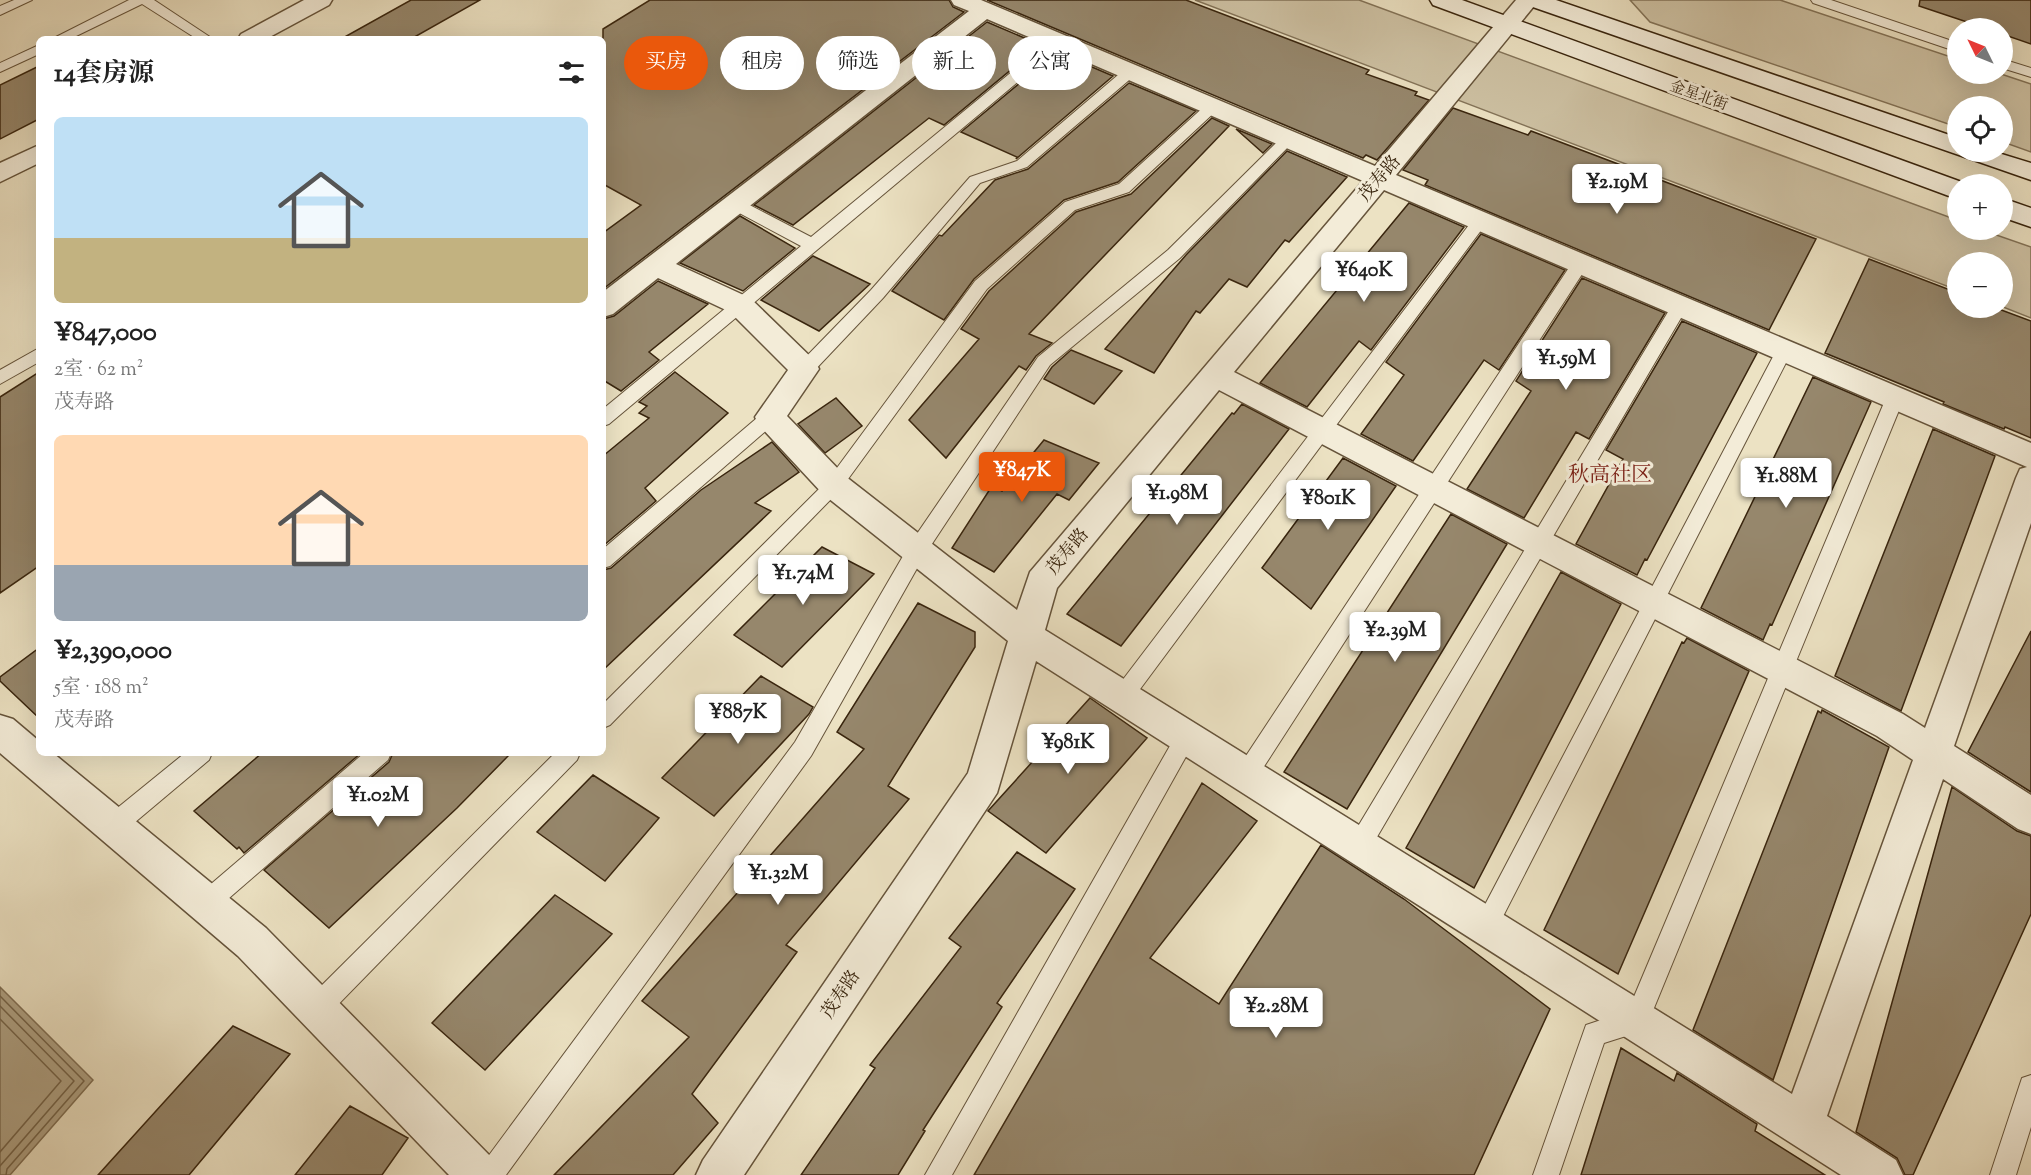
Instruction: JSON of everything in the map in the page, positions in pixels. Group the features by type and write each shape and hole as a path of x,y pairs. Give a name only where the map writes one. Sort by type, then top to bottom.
{"street":[{"path":"255,36 321,0"},
{"name":"金星北街","path":"1441,0 1518,12 1947,186"},
{"name":"金星北街","path":"1535,0 1947,143"},
{"path":"606,305 735,204 973,5 1046,36"},
{"name":"茂寿路","path":"718,1175 984,780 1042,582 1518,12"},
{"path":"1092,56 2031,456"},
{"path":"0,174 36,155"},
{"path":"2001,162 2031,172"},
{"path":"2013,211 2031,218"},
{"path":"655,266 740,305 805,369 770,417 834,485 1026,636 1881,1175"},
{"path":"1215,375 1890,725 2031,816"},
{"path":"1802,1125 2031,478"},
{"path":"22,744 113,826 252,942 479,1175"}],"lane":[{"path":"0,11 25,0"},
{"path":"65,36 139,0"},
{"path":"145,0 201,36"},
{"path":"1818,0 1947,44"},
{"path":"0,68 36,50"},
{"path":"2013,67 2031,73"},
{"path":"805,369 877,294 975,180 1022,164 1130,72"},
{"path":"606,417 1008,83"},
{"path":"606,715 834,485 981,285 1070,206 1124,188 1212,107"},
{"path":"490,1175 803,749 917,550 1044,361 1174,254 1288,139"},
{"path":"735,204 813,245"},
{"path":"1122,697 1480,221"},
{"path":"1246,775 1580,264"},
{"path":"1359,846 1680,306"},
{"path":"1486,926 1784,351"},
{"path":"0,378 36,356"},
{"path":"1546,1175 1595,1034 1636,1021 1895,398"},
{"path":"606,558 770,417"},
{"path":"938,1175 1186,737"},
{"path":"113,826 197,756"},
{"path":"205,904 377,756"},
{"path":"316,1009 566,756"},
{"path":"2003,1175 2031,1087"}],"shaded area":[{"path":"1195,0 1359,0 1947,216 1947,240 2011,240 2031,247 2031,318 2013,311 2013,252 1947,252 1947,286"},
{"path":"1630,0 1780,0 1947,56 1947,84 2013,84 2013,78 2031,84 2031,152 2013,146 2013,96 1947,96 1947,124 1650,22"}],"water":[{"path":"0,987 93,1080 10,1175 0,1175"}],"building":[{"path":"411,0 480,0 416,36 346,36"},
{"path":"650,0 949,0 953,7 964,12 933,36 912,36 912,52 900,61 900,36 816,36 816,90 862,90 606,287 606,231 641,205 606,186 606,36 603,36 603,29"},
{"path":"987,0 1186,0 1369,70 1366,74 1417,92 1415,95 1429,100 1377,160 1366,155 1363,158 1092,44 1092,36 1073,36"},
{"path":"1920,0 2031,0 2031,44 2013,38 2013,18 1955,18 1919,6"},
{"path":"987,22 1020,36 1008,36 1008,72 996,82 996,36 969,36"},
{"path":"36,67 36,121 0,139 0,85"},
{"path":"1092,67 1113,76 1016,159 1017,157 961,132 1011,90 1092,90"},
{"path":"912,81 912,90 986,90 944,125 929,118 793,225 754,205"},
{"path":"1129,83 1196,111 1118,182 1064,200 974,279 944,320 892,291 939,235 942,236 995,180 1028,169"},
{"path":"1453,108 1528,135 1531,131 1816,239 1769,330 1425,185 1428,180 1403,170"},
{"path":"1212,118 1229,126 1029,334 1052,343 1036,356 1026,370 1019,366 946,458 909,420 979,339 961,329 989,291 1076,212 1131,194"},
{"path":"1236,129 1272,144 1263,153"},
{"path":"1287,151 1347,177 1289,242 1285,240 1247,287 1229,279 1200,313 1196,311 1154,373 1105,349 1186,255"},
{"path":"1409,203 1464,227 1371,350 1359,341 1307,407 1260,383"},
{"path":"740,216 795,248 743,291 680,263"},
{"path":"1481,234 1565,270 1499,370 1484,360 1413,461 1361,434 1404,375 1386,362"},
{"path":"813,256 870,284 819,331 761,300"},
{"path":"1869,259 1947,289 1947,318 2013,318 2013,314 2031,321 2031,438 1943,404 1944,402 1825,353"},
{"path":"1582,278 1665,313 1589,439 1576,432 1524,518 1467,489 1531,391 1516,381"},
{"path":"658,281 708,304 649,352 659,360 621,391 606,382 606,318 614,316"},
{"path":"1682,321 1757,353 1637,575 1576,544 1623,459 1606,450"},
{"path":"1071,350 1122,371 1094,404 1044,379 1052,367"},
{"path":"675,372 728,413 645,488 656,501 606,543 606,454 649,418 639,413 647,406 639,402"},
{"path":"36,374 36,568 0,593 0,397"},
{"path":"1813,377 1871,402 1772,625 1770,624 1763,640 1701,608"},
{"path":"836,398 862,426 825,453 798,424"},
{"path":"1242,404 1289,429 1121,646 1067,614 1232,413 1234,414"},
{"path":"1933,429 1995,456 1901,711 1835,676"},
{"path":"1044,440 1099,463 1069,500 1057,494 994,572 952,548 992,486 1002,491"},
{"path":"772,442 799,472 755,503 771,511 606,667 606,569 611,568 701,490"},
{"path":"1343,458 1396,486 1311,609 1262,568"},
{"path":"1451,514 1507,544 1347,809 1284,772"},
{"path":"822,547 874,574 782,667 734,635"},
{"path":"1561,572 1621,604 1474,888 1406,848"},
{"path":"918,603 975,632 975,647 888,786 909,799 786,945 797,952 692,1094 718,1123 673,1175 554,1175 689,1037 642,1001 864,749 837,732"},
{"path":"2031,631 2031,792 1968,752"},
{"path":"1687,638 1749,671 1618,974 1544,930 1682,642 1684,643"},
{"path":"36,650 36,715 0,681 0,677"},
{"path":"761,676 813,707 714,816 662,778"},
{"path":"1090,698 1147,738 1046,853 988,811"},
{"path":"1822,710 1889,747 1773,1080 1693,1030 1818,711 1821,713"},
{"path":"258,756 357,756 244,853 194,811"},
{"path":"392,756 508,756 457,808 329,928 264,870 389,762"},
{"path":"593,775 659,818 605,881 537,832"},
{"path":"1202,783 1257,821 1150,958 1219,1004 1321,845 1404,899 1550,1009 1474,1175 974,1175"},
{"path":"1952,787 2017,831 2031,836 2031,914 1913,1175 1905,1175 1897,1158 1856,1132"},
{"path":"1017,852 1075,889 997,1003 1002,1007 923,1130 925,1131 898,1175 801,1175 875,1068 870,1065 961,947 949,938"},
{"path":"555,895 612,934 485,1070 432,1023"},
{"path":"233,1026 290,1054 189,1175 98,1175"},
{"path":"1621,1048 1674,1081 1677,1073 1757,1124 1755,1131 1825,1175 1581,1175"},
{"path":"350,1106 408,1138 382,1175 295,1175"}],"district":[{"name":"秋高社区","path":"1610,474"}]}
